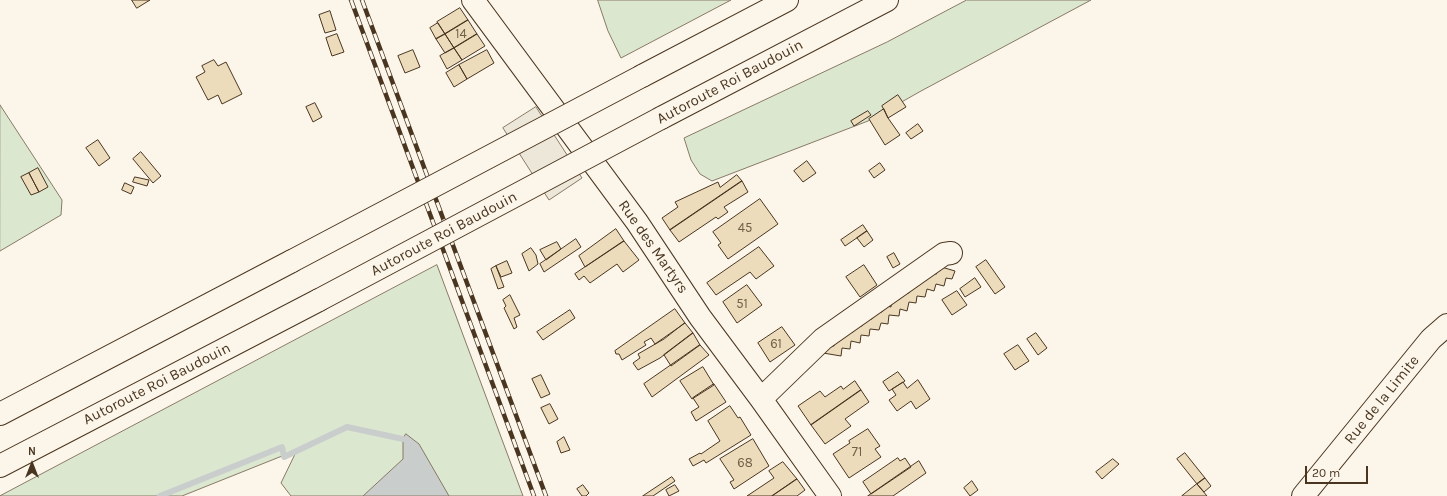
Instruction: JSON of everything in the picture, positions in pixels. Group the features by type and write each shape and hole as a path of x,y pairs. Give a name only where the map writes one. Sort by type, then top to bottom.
{"main road":[{"name":"Rue des Martyrs","path":"473,0 637,222 700,317 830,496"},
{"path":"0,414 786,0"},
{"name":"Autoroute Roi Baudouin","path":"0,466 319,300 661,118 887,0"},
{"path":"761,399 823,339 944,254 951,253"},
{"name":"Rue de la Limite","path":"1303,496 1431,339 1447,325"}],"green space":[{"path":"598,0 731,0 621,58 608,31"},
{"path":"967,0 1091,0 868,121 712,181 700,174 691,160 684,138 887,42"},
{"path":"0,105 62,200 61,215 0,251"},
{"path":"437,265 523,496 291,496 281,483 297,450 182,496 0,496"}],"shaded area":[{"path":"536,107 582,178 549,200 503,128"},
{"path":"406,434 419,444 449,496 363,496 403,459 403,439"}],"building":[{"path":"132,0 150,0 137,8"},
{"path":"460,8 468,20 445,34 437,22"},
{"path":"330,11 336,30 325,33 319,15"},
{"path":"468,20 477,34 454,48 445,34"},
{"path":"438,23 445,34 436,39 430,28"},
{"path":"337,34 344,52 332,56 326,38"},
{"path":"445,34 454,48 445,53 436,39"},
{"path":"477,34 485,46 462,60 454,48"},
{"path":"454,48 462,60 447,69 440,56"},
{"path":"413,50 420,67 405,73 398,56"},
{"path":"487,50 494,63 467,79 459,65"},
{"path":"214,60 218,66 226,62 242,94 222,104 218,95 208,100 196,77 205,72 202,66"},
{"path":"459,65 467,79 454,87 446,73"},
{"path":"898,95 906,107 888,118 882,106"},
{"path":"315,103 322,117 313,122 306,107"},
{"path":"884,109 888,118 900,135 885,145 869,119"},
{"path":"868,111 871,115 854,126 851,121"},
{"path":"918,124 923,131 911,139 906,133"},
{"path":"98,140 110,158 99,166 86,148"},
{"path":"141,152 161,176 153,183 133,159"},
{"path":"807,161 816,173 803,182 794,171"},
{"path":"880,163 885,170 874,178 869,171"},
{"path":"38,168 48,187 39,192 29,173"},
{"path":"29,173 39,192 31,195 21,177"},
{"path":"737,175 742,181 670,230 662,218 678,207 675,202 718,182 720,187"},
{"path":"135,177 149,180 147,186 133,182"},
{"path":"742,181 748,192 724,207 728,212 718,219 716,217 679,242 670,230"},
{"path":"125,183 134,187 131,194 122,190"},
{"path":"760,199 778,224 728,259 718,245 721,243 713,232"},
{"path":"863,225 867,231 845,246 841,240"},
{"path":"616,229 624,241 585,267 579,256"},
{"path":"867,231 873,240 864,247 857,238"},
{"path":"576,239 581,247 544,272 540,264"},
{"path":"624,241 639,260 623,272 617,264 590,283 584,276 579,280 575,274"},
{"path":"557,242 561,249 546,260 540,250"},
{"path":"759,247 774,266 756,279 750,272 716,295 707,283"},
{"path":"531,248 536,255 538,264 529,271 522,254"},
{"path":"894,253 900,264 893,268 887,257"},
{"path":"986,260 1005,287 995,294 976,267"},
{"path":"507,261 512,273 501,277 496,266"},
{"path":"864,265 877,285 860,297 846,277"},
{"path":"496,266 504,287 498,289 491,269"},
{"path":"938,266 955,271 952,279 946,278 944,286 936,284 934,291 927,289 925,297 917,296 916,303 909,302 907,311 900,309 899,316 889,315 888,324 881,323 879,330 870,329 869,336 861,335 860,343 851,341 850,349 842,348 841,356 823,353 825,345 834,346 835,338 843,339 845,331 853,332 854,325 862,326 864,318 872,319 873,311 882,312 884,305 891,307 892,298 900,299 901,292 909,293 910,285 917,287 920,279 927,280 929,272 936,274"},
{"path":"975,278 981,287 965,297 960,289"},
{"path":"747,285 762,305 737,323 723,302"},
{"path":"957,291 967,305 952,315 942,300"},
{"path":"510,295 520,315 514,318 517,327 514,329 504,308 506,306 503,300"},
{"path":"675,309 685,323 655,344 651,338 644,342 646,345 622,360 619,354 616,354 615,351"},
{"path":"570,310 575,318 543,340 537,332"},
{"path":"685,323 693,333 660,358 638,370 633,363 640,358 638,354 664,339"},
{"path":"782,327 795,345 770,362 758,343"},
{"path":"693,333 700,345 671,366 664,355"},
{"path":"1036,333 1047,348 1038,355 1027,339"},
{"path":"700,345 709,355 652,397 644,384"},
{"path":"1018,345 1029,361 1015,370 1004,354"},
{"path":"703,367 714,385 692,399 680,381"},
{"path":"898,372 905,381 889,391 883,382"},
{"path":"541,375 550,394 541,398 532,379"},
{"path":"918,380 930,399 916,409 911,401 897,411 889,400 896,395 892,389 903,382 907,388"},
{"path":"855,381 861,390 811,425 798,406 820,391 825,397 841,386 843,389"},
{"path":"714,384 726,402 696,421 691,412 699,407 693,398"},
{"path":"861,390 869,402 845,419 851,426 825,444 811,425"},
{"path":"550,404 558,419 549,424 541,408"},
{"path":"730,406 738,418 740,417 751,435 706,463 704,460 693,466 689,459 700,453 701,454 720,441 708,421"},
{"path":"868,429 880,446 875,449 881,457 849,478 833,454 850,443 849,441"},
{"path":"564,437 570,450 561,453 557,442"},
{"path":"753,439 769,466 734,489 730,482 734,480 720,459"},
{"path":"1185,453 1205,478 1197,484 1177,459"},
{"path":"898,458 900,461 905,458 911,467 871,494 863,482"},
{"path":"1113,459 1119,464 1102,479 1096,472"},
{"path":"919,461 926,473 893,496 868,496"},
{"path":"783,462 797,479 772,496 747,496 774,478 769,471"},
{"path":"672,477 675,481 653,496 643,496"},
{"path":"1205,478 1211,486 1204,492 1197,484"},
{"path":"797,479 805,490 797,496 772,496"},
{"path":"972,481 978,490 970,496 964,488"},
{"path":"1197,484 1207,496 1182,496"},
{"path":"583,485 589,493 586,496 582,496 577,489"},
{"path":"675,485 679,491 669,496 666,490"}],"waterway":[{"path":"160,496 282,447 284,457 347,427 403,439"}],"railway":[{"path":"351,0 534,496"},
{"path":"362,0 546,496"}]}
